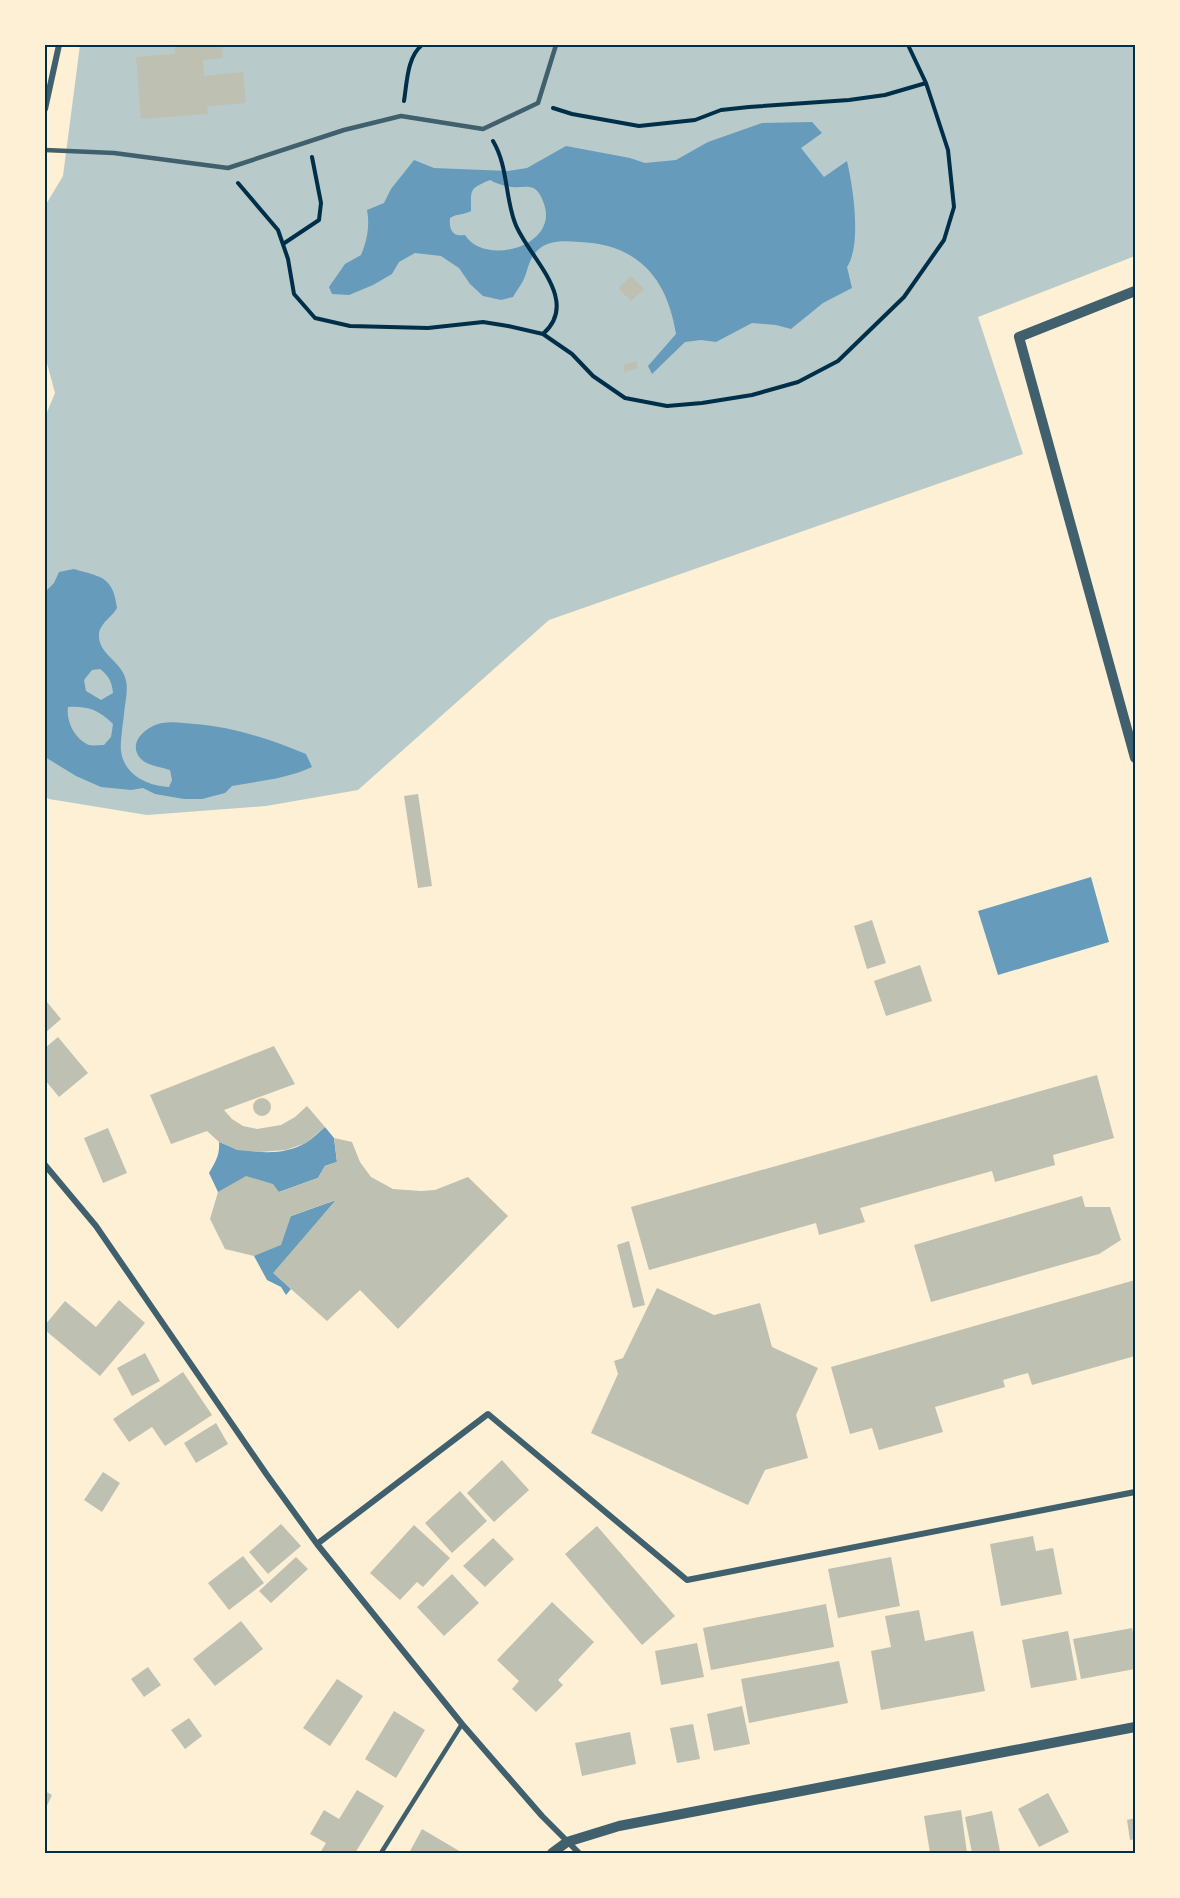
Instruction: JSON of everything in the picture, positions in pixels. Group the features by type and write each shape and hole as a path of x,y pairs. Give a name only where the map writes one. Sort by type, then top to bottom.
{"street":[{"path":"45,109 59,45"},
{"path":"1135,291 1018,337 1135,758"},
{"path":"45,1165 96,1226 317,1544 462,1724 542,1816 579,1853"},
{"path":"317,1544 488,1414 687,1580 1135,1492"},
{"path":"552,1853 567,1842 619,1826 1135,1727"}],"lane":[{"path":"45,150 114,153 228,168 344,130 401,116 483,129 538,103 556,45"},
{"path":"381,1853 462,1724"}],"path":[{"path":"401,116 412,58 422,45"},
{"path":"228,168 278,230 288,259 294,294 315,318 350,326 428,328 483,322 543,334 572,354 593,376 625,398 667,406 702,404 752,395 798,382 838,361 904,297 944,240 954,207 948,150 926,83 908,45"},
{"path":"538,103 572,114 639,126 695,120 722,110 849,100 885,94 926,83"},
{"path":"283,244 319,220 321,203 314,161 307,142"},
{"path":"502,163 515,224 550,279 557,309 553,325 543,334"}],"shaded area":[{"path":"80,45 1135,45 1135,256 978,317 1023,454 549,620 358,790 266,806 147,815 49,799 45,796 45,417 55,393 45,356 45,206 63,176"}],"water":[{"path":"812,122 822,133 801,148 824,177 847,161 852,185 855,230 852,257 847,267 852,288 823,303 791,329 752,323 716,342 701,340 685,342 652,374 648,366 676,334 672,314 657,281 633,257 618,249 579,242 564,241 543,246 533,256 523,281 513,297 501,300 483,296 470,284 459,268 441,256 415,253 399,262 392,274 349,295 332,294 329,287 345,264 361,255 367,233 367,210 384,203 391,189 414,160 434,168 508,171 527,168 566,146 645,163 676,160 708,142 762,123","holes":["490,180 509,187 532,188 540,194 546,219 541,231 531,241 518,247 488,250 475,245 465,235 457,235 452,231 450,218 471,211 473,191"]},
{"path":"74,569 98,576 109,584 115,597 117,608 101,627 99,635 105,652 119,666 125,677 127,691 121,751 127,767 138,778 169,787 172,780 170,770 143,761 136,746 140,736 150,727 170,722 224,728 265,739 306,754 312,767 282,777 232,786 225,793 202,799 184,799 155,794 143,788 131,790 101,787 76,776 45,757 45,592 54,583 59,572","holes":["100,669 110,680 113,693 101,700 86,691 84,680 92,670","68,707 87,708 103,715 113,724 111,737 104,745 91,745 84,742 70,724"]},
{"path":"1091,877 1109,942 998,975 978,911"},
{"path":"325,1127 334,1138 337,1162 325,1166 318,1178 279,1192 218,1192 209,1173 218,1155 219,1142 240,1149 275,1152 297,1147"},
{"path":"336,1200 274,1273 291,1289 286,1295 281,1287 267,1280 254,1256 291,1216"}],"building":[{"path":"175,45 222,45 223,58 203,60 204,76 243,72 246,103 207,106 208,114 141,119 136,57 175,54"},
{"path":"631,276 644,289 631,301 618,288"},
{"path":"636,361 638,368 625,372 623,365"},
{"path":"418,794 432,886 418,888 404,796"},
{"path":"872,920 886,963 867,969 854,926"},
{"path":"920,965 932,1001 886,1016 874,981"},
{"path":"47,1002 61,1019 45,1033 45,1004"},
{"path":"58,1037 88,1073 59,1097 45,1080 45,1048"},
{"path":"274,1046 295,1084 224,1110 243,1126 257,1129 281,1125 295,1117 307,1106 325,1127 306,1143 286,1150 260,1152 237,1150 219,1142 207,1131 171,1144 150,1095"},
{"path":"1097,1075 1114,1138 1053,1155 1055,1165 995,1182 992,1171 860,1208 865,1222 819,1235 816,1223 649,1270 631,1207"},
{"path":"258,1098 266,1098 271,1103 269,1114 258,1116 253,1111 253,1103"},
{"path":"108,1128 127,1173 103,1183 84,1138"},
{"path":"334,1138 352,1142 360,1162 371,1177 393,1189 435,1190 468,1177 508,1216 398,1329 360,1290 327,1321 273,1273 336,1200 291,1216 281,1245 254,1256 225,1249 210,1219 218,1192 246,1176 273,1184 279,1192 318,1178 325,1166 337,1162"},
{"path":"1082,1196 1085,1207 1110,1207 1121,1240 1099,1254 931,1302 914,1245"},
{"path":"629,1241 645,1305 633,1308 617,1245"},
{"path":"1135,1280 1135,1356 1032,1385 1028,1373 1003,1380 1005,1387 935,1407 943,1432 879,1450 872,1428 850,1434 831,1367"},
{"path":"657,1288 714,1315 760,1303 772,1347 818,1368 796,1415 808,1458 765,1470 748,1505 591,1433 618,1374 614,1361 623,1358"},
{"path":"119,1300 145,1323 100,1376 45,1330 45,1325 65,1301 96,1327"},
{"path":"145,1353 160,1381 132,1396 117,1368"},
{"path":"183,1372 212,1415 165,1446 152,1427 129,1442 113,1419"},
{"path":"216,1423 228,1444 196,1463 184,1443"},
{"path":"502,1460 529,1490 494,1522 467,1493"},
{"path":"103,1472 120,1483 102,1512 84,1500"},
{"path":"460,1491 487,1521 452,1553 425,1523"},
{"path":"281,1524 301,1546 268,1574 249,1552"},
{"path":"414,1525 450,1558 423,1587 417,1582 400,1600 370,1573"},
{"path":"597,1526 675,1616 642,1645 565,1554"},
{"path":"1033,1536 1036,1551 1053,1548 1062,1594 1001,1606 990,1544"},
{"path":"493,1538 514,1559 485,1587 463,1566"},
{"path":"243,1556 264,1583 229,1610 208,1583"},
{"path":"296,1557 308,1569 271,1603 259,1591"},
{"path":"891,1557 900,1606 838,1618 828,1569"},
{"path":"452,1574 479,1603 444,1636 417,1607"},
{"path":"552,1602 594,1642 558,1680 563,1685 536,1712 512,1689 519,1681 497,1660"},
{"path":"826,1604 834,1647 711,1670 703,1628"},
{"path":"919,1610 925,1641 973,1631 985,1691 881,1710 871,1651 891,1647 885,1616"},
{"path":"241,1621 263,1649 215,1686 193,1659"},
{"path":"1132,1628 1135,1643 1135,1669 1081,1679 1073,1639"},
{"path":"1068,1631 1077,1680 1031,1688 1022,1640"},
{"path":"697,1643 704,1677 661,1685 655,1651"},
{"path":"839,1661 848,1703 749,1723 741,1679"},
{"path":"148,1667 161,1685 144,1697 131,1679"},
{"path":"337,1679 363,1696 330,1746 303,1728"},
{"path":"742,1706 750,1744 714,1751 707,1714"},
{"path":"394,1711 425,1730 396,1778 365,1759"},
{"path":"189,1718 202,1736 185,1749 171,1730"},
{"path":"693,1724 700,1759 677,1763 670,1728"},
{"path":"630,1732 636,1764 582,1776 575,1743"},
{"path":"357,1790 384,1806 355,1853 320,1853 326,1843 310,1834 324,1810 339,1819"},
{"path":"45,1791 52,1795 45,1810"},
{"path":"1048,1793 1069,1832 1039,1847 1018,1809"},
{"path":"961,1810 967,1853 930,1853 924,1816"},
{"path":"992,1811 1000,1851 972,1853 965,1817"},
{"path":"1135,1818 1135,1839 1130,1840 1127,1820"},
{"path":"422,1829 461,1852 409,1853"}]}
